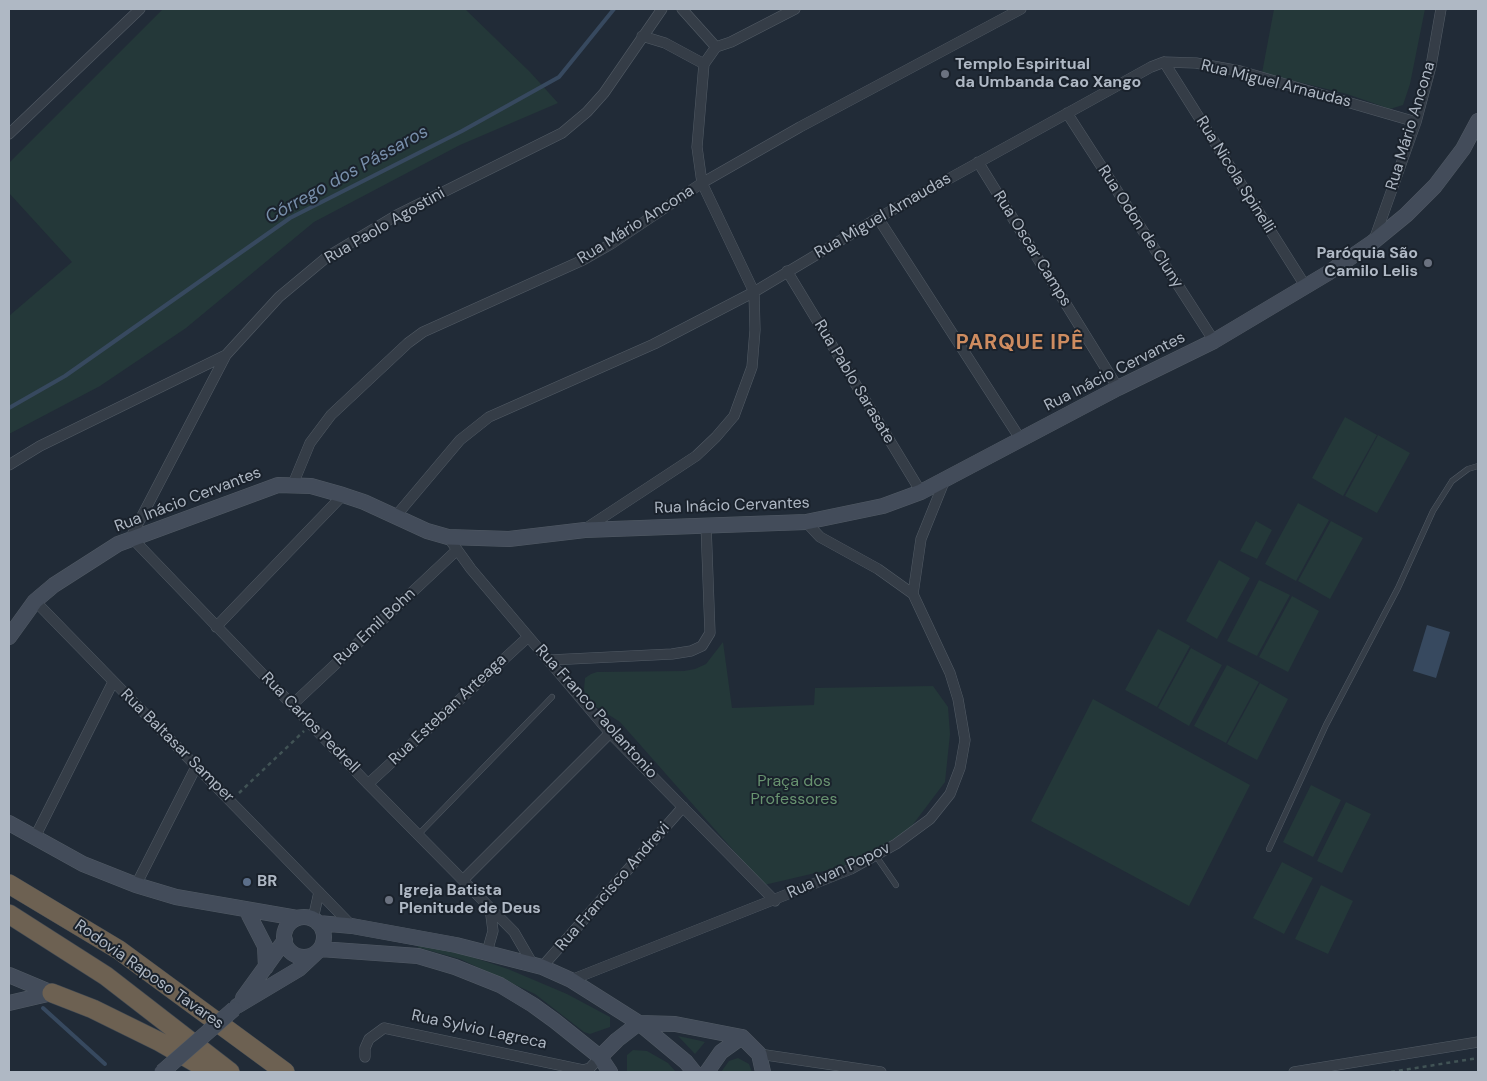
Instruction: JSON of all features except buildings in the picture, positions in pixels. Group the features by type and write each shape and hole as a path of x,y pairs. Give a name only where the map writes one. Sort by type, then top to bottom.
{"highway":[{"name":"Rodovia Raposo Tavares","path":"9,884 118,950 285,1072"},
{"name":"Rodovia Raposo Tavares","path":"9,914 106,976 230,1072"},
{"path":"52,992 93,1009 160,1042 212,1072"}],"main road":[{"name":"Rua Inácio Cervantes","path":"9,637 35,601 62,580 131,537 256,491 278,485 311,486 343,495 448,538 509,539 584,530 706,524 806,522 883,506 944,482 1118,388 1214,341 1306,287 1374,242 1406,215 1435,186 1465,151 1474,125"},
{"path":"9,823 83,864 136,885 176,896 246,912 274,913 352,926 487,952 537,965 571,980 639,1023 686,1062 694,1072"},
{"path":"246,912 270,932 284,938 294,954 305,957 318,951 360,951 418,956 500,985 533,1004 600,1057 610,1072"},
{"path":"246,912 265,946 266,967"},
{"path":"236,1007 266,967 284,938 288,925 297,918"},
{"path":"298,969 318,951 324,935 316,921"},
{"path":"162,1072 236,1007 298,969 316,962 360,951"},
{"path":"9,975 52,992"},
{"path":"9,1003 52,992"},
{"path":"600,1057 617,1040 639,1023 675,1024 742,1037 759,1054 763,1072"},
{"path":"708,1072 709,1066 721,1052 742,1037"}],"street":[{"path":"9,134 140,9"},
{"name":"Rua Paolo Agostini","path":"9,465 40,446 226,355 280,297 327,257 397,215 562,133 588,112 604,93 662,9"},
{"path":"682,9 716,47"},
{"path":"584,530 696,456 734,416 752,367 755,330 754,292 702,183 697,147 704,64 716,47 731,42 795,9"},
{"name":"Rua Mário Ancona","path":"293,484 310,442 318,430 331,415 408,343 439,324 583,260 611,244 702,183 800,127 1021,9"},
{"name":"Rua Mário Ancona","path":"1374,242 1416,122 1431,66 1441,9"},
{"path":"642,36 665,43 704,64"},
{"name":"Rua Miguel Arnaudas","path":"396,517 460,440 489,417 654,344 754,292 878,218 1151,67 1164,62 1196,63 1240,71 1416,122"},
{"name":"Rua Nicola Spinelli","path":"1164,62 1306,287"},
{"name":"Rua Odon de Cluny","path":"1066,113 1214,341"},
{"name":"Rua Oscar Camps","path":"978,162 1118,388"},
{"path":"878,218 1021,440"},
{"name":"Rua Pablo Sarasate","path":"787,271 921,492"},
{"path":"131,537 226,355"},
{"path":"806,522 820,537 878,570 914,594 921,539 944,482"},
{"path":"216,627 343,495"},
{"path":"550,660 672,654 691,651 702,646 710,633 706,524"},
{"name":"Rua Carlos Pedrell","path":"131,537 368,784 514,932 537,965"},
{"name":"Rua Franco Paolantonio","path":"448,538 610,733 775,901"},
{"name":"Rua Emil Bohn","path":"293,704 457,550"},
{"name":"Rua Ivan Popov","path":"571,980 775,901 851,869 896,844 930,819 950,794 960,768 965,740 958,699 950,673 914,594"},
{"name":"Rua Baltasar Samper","path":"35,601 352,926"},
{"name":"Rua Esteban Arteaga","path":"368,784 528,636"},
{"path":"34,838 113,682"},
{"path":"463,880 610,733"},
{"path":"136,885 196,767"},
{"name":"Rua Francisco Andrevi","path":"537,965 683,807"},
{"path":"316,921 319,892"},
{"path":"487,952 493,931 490,908"},
{"name":"Rua Sylvio Lagreca","path":"365,1057 365,1048 369,1039 384,1028 583,1070 590,1068 600,1057"},
{"path":"1294,1072 1478,1042"},
{"path":"759,1054 881,1072"}],"lane":[{"path":"1269,849 1326,725 1398,588 1433,511 1452,481 1468,469 1478,466"},
{"path":"418,835 552,697"},
{"path":"876,855 896,885"}],"path":[{"path":"230,800 311,724"},
{"path":"1391,1072 1478,1058"}],"green space":[{"path":"163,9 465,9 530,72 558,103 460,145 314,222 186,328 100,386 9,434 9,316 72,262 9,193 9,163"},
{"path":"1274,9 1425,9 1410,84 1403,105 1390,109 1347,94 1262,73"},
{"path":"1345,417 1377,435 1343,496 1312,478"},
{"path":"1378,435 1410,453 1377,513 1345,496"},
{"path":"1298,503 1329,520 1296,581 1265,564"},
{"path":"1256,521 1272,530 1257,559 1240,551"},
{"path":"1331,521 1363,538 1330,599 1298,581"},
{"path":"1219,560 1250,578 1217,639 1186,621"},
{"path":"1259,580 1290,595 1257,656 1227,641"},
{"path":"1292,596 1319,611 1288,672 1259,657"},
{"path":"1158,629 1190,646 1157,707 1125,690"},
{"name":"Praça dos Professores","path":"723,642 732,708 814,705 815,688 933,686 948,707 950,734 945,782 905,835 841,867 764,885 620,722 587,701 584,689 585,678 591,674 597,672 684,671 695,669 706,664"},
{"path":"1191,648 1222,665 1189,726 1158,708"},
{"path":"1227,665 1259,682 1226,743 1194,726"},
{"path":"1260,683 1288,699 1257,760 1227,744"},
{"path":"1093,699 1250,785 1189,906 1031,821"},
{"path":"1311,785 1341,800 1313,857 1283,842"},
{"path":"1346,802 1371,814 1342,873 1317,861"},
{"path":"1282,862 1313,878 1284,934 1253,918"},
{"path":"1321,885 1353,901 1328,954 1295,939"},
{"path":"419,945 460,953 508,969 567,994 610,1017 610,1027 590,1034 584,1032 535,994 460,959 417,947"},
{"path":"678,1036 697,1040 705,1042 695,1054"},
{"path":"633,1050 647,1051 668,1063 676,1072 627,1072 627,1055"},
{"path":"738,1058 749,1064 752,1072 721,1072 729,1061"}],"water":[{"path":"1427,625 1450,632 1436,678 1413,671"}],"waterway":[{"name":"Córrego dos Pássaros","path":"9,408 65,376 290,218 462,131 559,77 614,9"},
{"path":"43,1008 105,1064"}],"place":[{"name":"Templo Espiritual da Umbanda Cao Xango","path":"945,74"},
{"name":"Paróquia São Camilo Lelis","path":"1428,263"},
{"name":"BR","path":"247,882"},
{"name":"Igreja Batista Plenitude de Deus","path":"389,900"}],"district":[{"name":"PARQUE IPÊ","path":"1020,343"}]}
